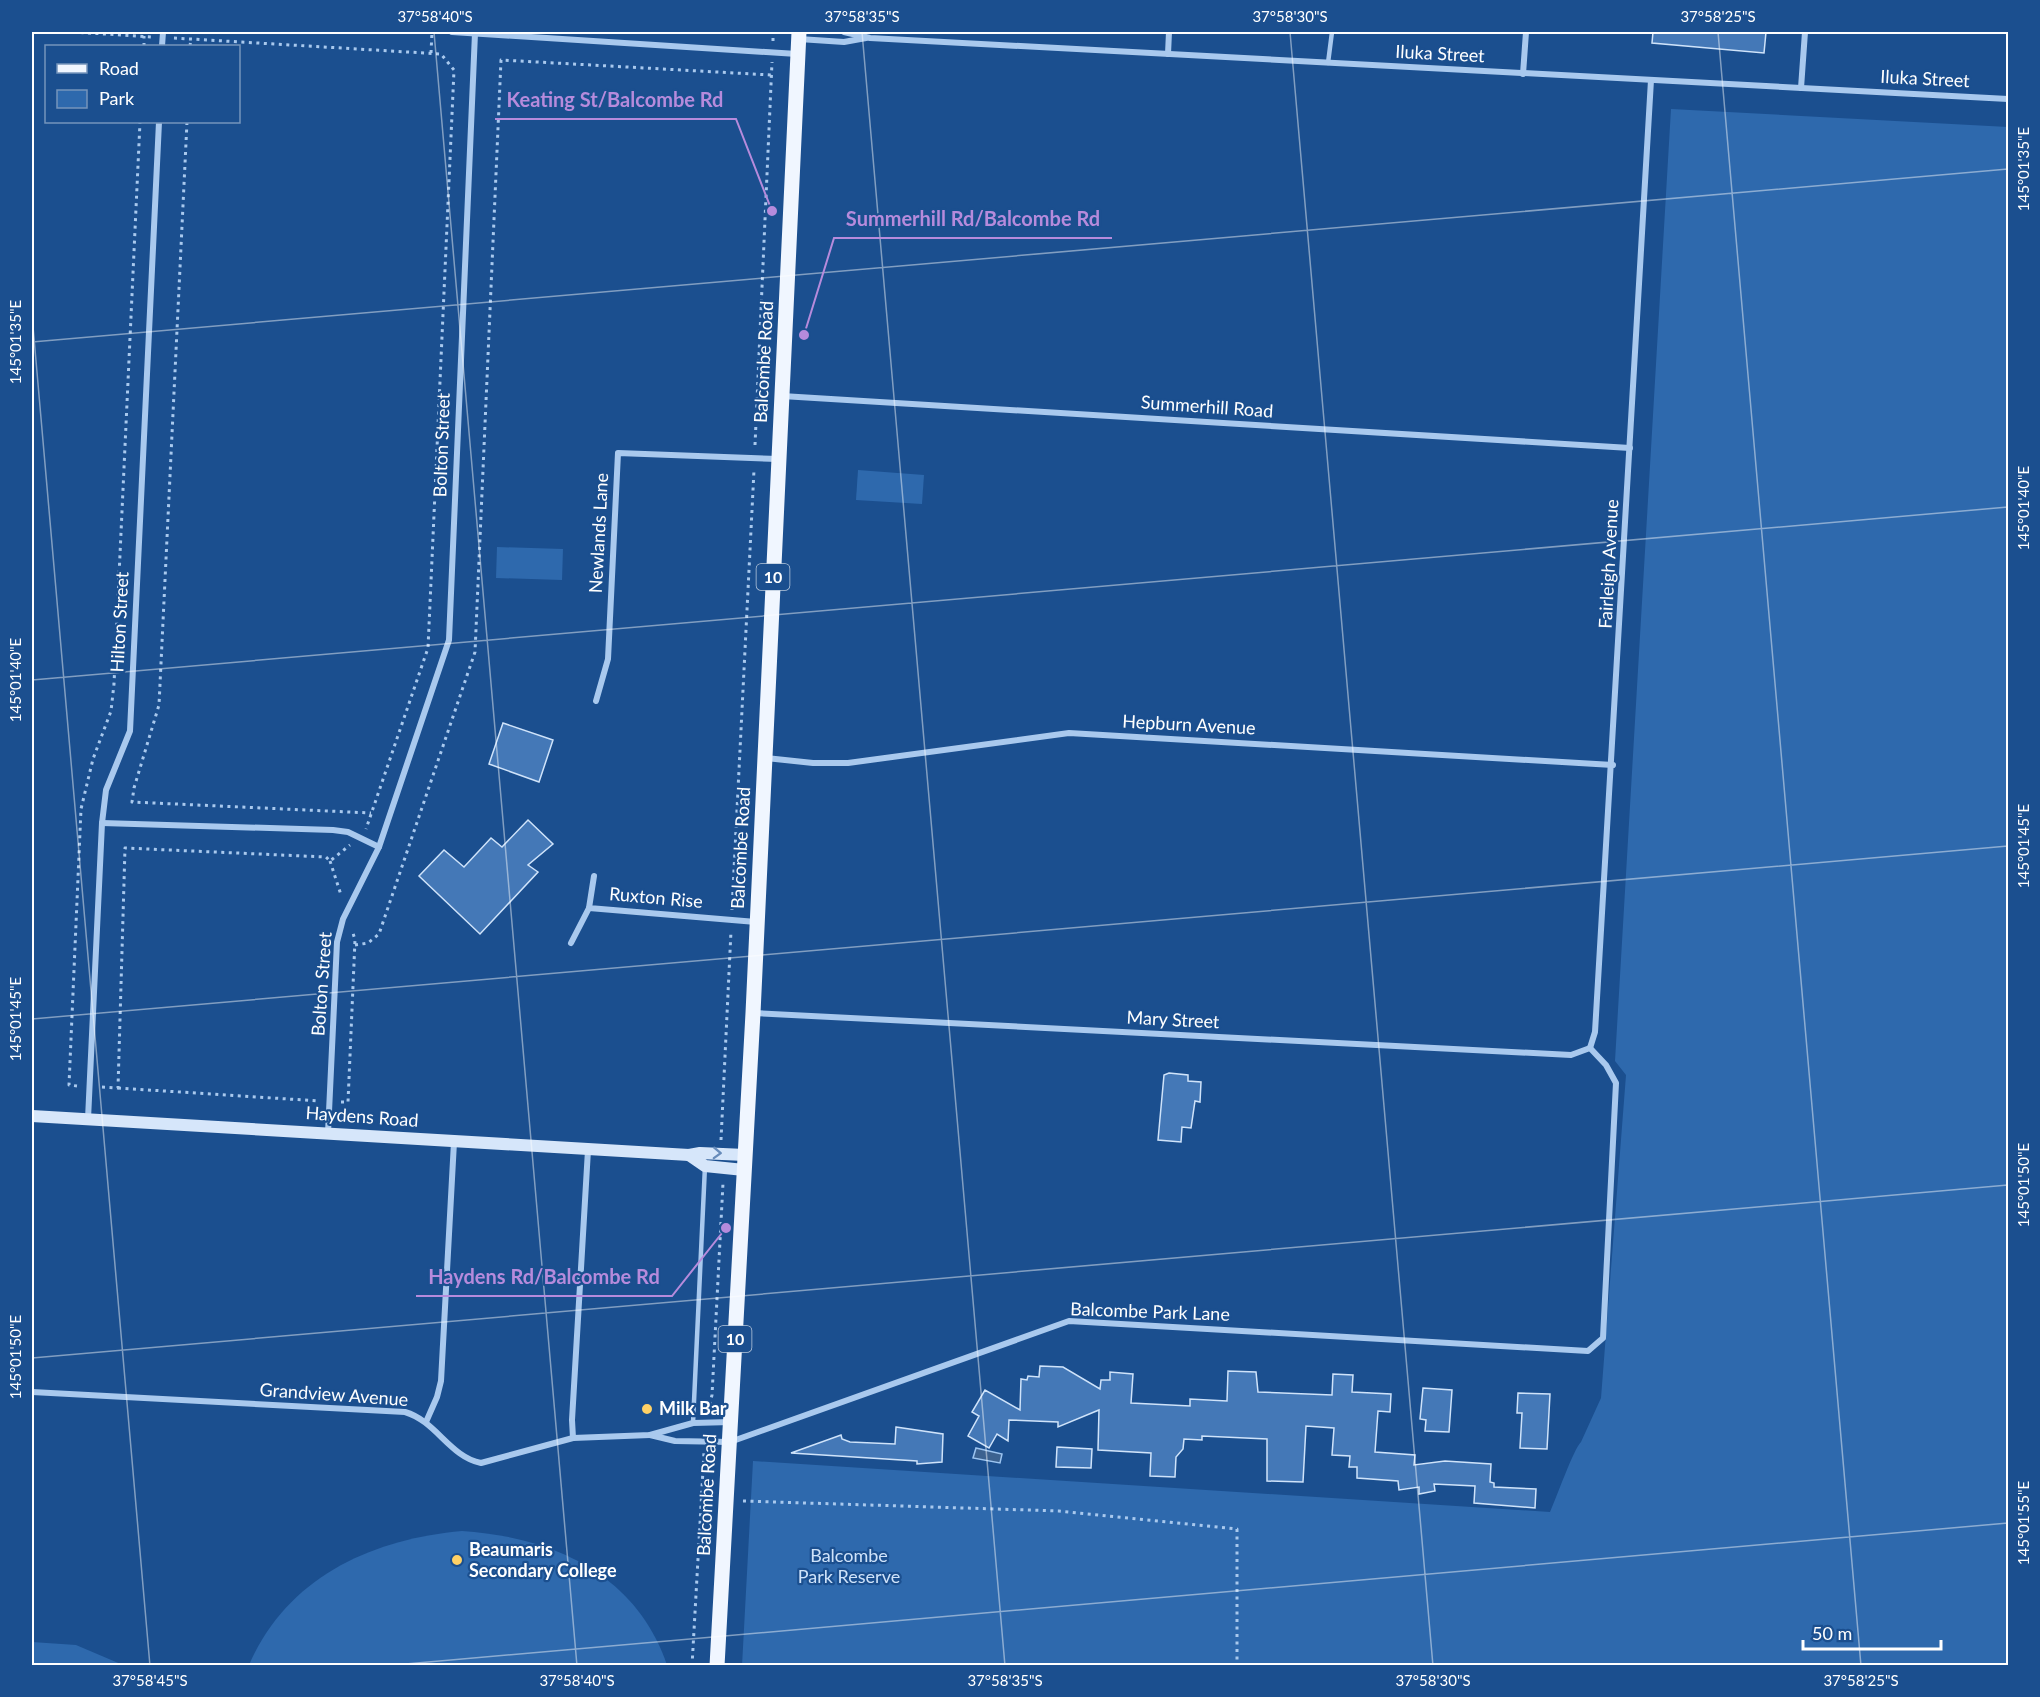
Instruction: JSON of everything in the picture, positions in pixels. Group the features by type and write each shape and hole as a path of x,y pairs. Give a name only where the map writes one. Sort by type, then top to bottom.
{"main road":[{"name":"Balcombe Road","path":"717,1665 753,1013 798,42"}],"street":[{"name":"Iluka Street","path":"452,32 772,52 798,42 844,42 870,38"},
{"name":"Iluka Street","path":"844,32 870,38 2008,99"},
{"path":"1168,54 1169,32"},
{"path":"1523,74 1526,32"},
{"path":"1801,88 1805,32"},
{"name":"Bolton Street","path":"328,1133 337,942 346,912 379,847 449,640 475,33"},
{"name":"Fairleigh Avenue","path":"1590,1048 1595,1032 1613,765 1651,80"},
{"name":"Hilton Street","path":"88,1119 102,823 106,790 130,731 159,123"},
{"name":"Summerhill Road","path":"781,396 1630,448"},
{"name":"Newlands Lane","path":"596,701 608,658 618,453 778,459"},
{"name":"Hepburn Avenue","path":"765,758 813,763 848,763 1069,733 1613,765"},
{"path":"102,823 333,830 363,838 379,847"},
{"name":"Ruxton Rise","path":"571,943 589,908 594,876"},
{"name":"Ruxton Rise","path":"589,908 757,922"},
{"name":"Mary Street","path":"753,1013 1571,1055 1590,1048"},
{"name":"Balcombe Park Lane","path":"730,1442 1069,1321 1588,1351 1603,1338 1616,1083 1606,1065 1590,1048"},
{"name":"Haydens Road","path":"32,1116 588,1150 689,1155 721,1153 744,1162"},
{"path":"426,1422 441,1381 454,1142"},
{"path":"573,1438 588,1150"},
{"path":"689,1155 705,1166 724,1169 744,1162"},
{"name":"Grandview Avenue","path":"32,1392 405,1412 426,1422 463,1456 481,1463 573,1438 650,1435 693,1423 731,1422"},
{"name":"Grandview Avenue","path":"650,1435 667,1441 730,1442"}],"lane":[{"path":"1328,63 1332,32"},
{"path":"693,1423 705,1166"}],"path":[{"path":"73,32 144,36 163,34 191,39 431,53 441,54 454,70 428,648 363,838 330,861"},
{"path":"431,53 432,32"},
{"path":"721,1153 773,32"},
{"path":"144,36 144,45"},
{"path":"190,45 191,39"},
{"path":"355,945 368,943 379,934 475,652 501,60 771,75"},
{"path":"118,1088 125,848 326,857 330,861 355,945 348,1102 118,1088 90,1086 69,1085 81,809 93,759 111,711 114,684 140,123"},
{"path":"187,123 159,705 134,788 132,802 371,813"},
{"path":"708,1422 712,1395 724,1169"},
{"path":"692,1665 706,1441"},
{"path":"726,1502 787,1501 1059,1511 1237,1529 1237,1665"}],"green space":[{"name":"Balcombe Park Reserve","path":"1671,109 2008,127 2008,1665 742,1666 753,1461 1550,1512 1601,1398 1626,1075 1615,1061"},
{"path":"858,470 924,475 922,504 856,500"},
{"path":"497,547 563,549 562,580 496,578"},
{"path":"462,1531 528,1542 559,1552 587,1566 613,1584 635,1607 653,1633 667,1665 249,1665 265,1634 286,1608 309,1586 336,1568 396,1543 429,1535"},
{"path":"32,1642 76,1645 123,1665 32,1665"}],"shaded area":[{"path":"976,1448 1002,1454 1000,1463 973,1458"}],"building":[{"path":"1653,32 1766,32 1764,53 1652,43"},
{"path":"503,723 553,740 539,782 489,764"},
{"path":"528,820 553,844 528,865 538,872 480,934 419,876 444,850 464,867 491,838 502,847"},
{"path":"1169,1073 1188,1075 1188,1081 1201,1082 1200,1102 1195,1101 1191,1128 1182,1127 1181,1142 1158,1140 1164,1075"},
{"path":"1040,1366 1063,1367 1100,1389 1101,1380 1110,1380 1110,1372 1133,1374 1131,1403 1190,1406 1190,1399 1227,1401 1228,1371 1256,1372 1258,1392 1332,1395 1333,1374 1353,1375 1352,1392 1391,1394 1390,1412 1378,1411 1375,1452 1415,1455 1414,1465 1445,1461 1491,1464 1490,1482 1494,1483 1494,1487 1536,1489 1535,1508 1474,1503 1475,1486 1434,1484 1435,1491 1419,1494 1419,1487 1399,1490 1398,1481 1357,1478 1357,1467 1349,1467 1350,1456 1332,1455 1334,1428 1306,1426 1303,1482 1267,1481 1267,1439 1202,1436 1202,1440 1184,1439 1183,1449 1176,1457 1175,1477 1150,1476 1151,1453 1098,1450 1099,1410 1058,1427 1058,1422 1009,1420 1008,1441 997,1434 989,1448 968,1436 979,1416 972,1412 985,1390 1020,1410 1021,1379 1027,1380 1028,1376 1039,1377"},
{"path":"1423,1388 1452,1390 1449,1432 1425,1431 1426,1420 1420,1419"},
{"path":"1518,1393 1550,1394 1547,1449 1520,1448 1522,1413 1517,1413"},
{"path":"896,1427 943,1434 942,1462 917,1464 917,1461 791,1453 841,1435 842,1439 850,1442 895,1444"},
{"path":"1057,1447 1092,1449 1091,1468 1056,1467"}],"place":[{"name":"Keating St/Balcombe Rd","path":"772,211"},
{"name":"Summerhill Rd/Balcombe Rd","path":"804,335"},
{"name":"Haydens Rd/Balcombe Rd","path":"726,1228"},
{"name":"Milk Bar","path":"647,1409"},
{"name":"Beaumaris Secondary College","path":"457,1560"}]}
